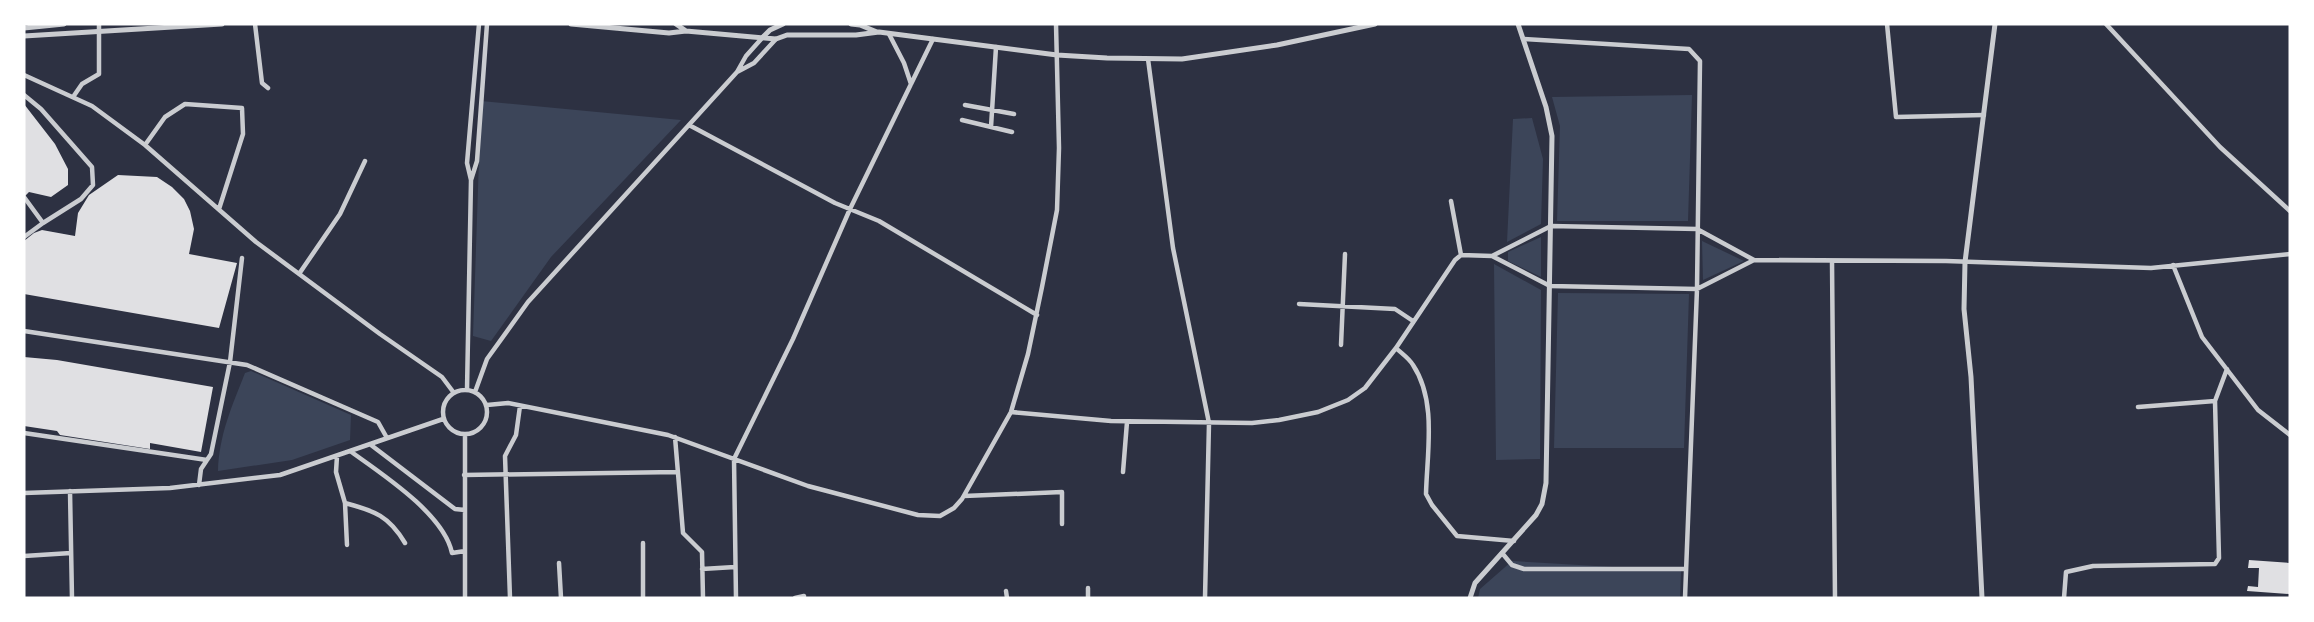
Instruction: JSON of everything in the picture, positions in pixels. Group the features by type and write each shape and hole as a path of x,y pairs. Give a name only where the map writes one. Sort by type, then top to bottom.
{"street":[{"path":"24,28 64,24"},
{"path":"73,97 82,84 99,74 99,24"},
{"path":"24,36 222,24"},
{"path":"255,24 262,83 267,88"},
{"path":"466,390 471,180 467,163 479,24"},
{"path":"471,180 477,160 487,24"},
{"path":"571,24 669,33 686,31 776,39"},
{"path":"676,24 686,31"},
{"path":"475,392 487,359 528,302 737,72 746,56 763,37 770,30 783,24"},
{"path":"851,24 889,34 1057,55 1148,59 1182,59 1278,45 1375,24"},
{"path":"876,24 879,32"},
{"path":"487,405 520,406 675,437 807,486 918,514 940,516 954,508 964,496 1011,412 1028,354 1057,210 1059,147 1056,24"},
{"path":"1470,598 1475,583 1514,541 1542,504 1546,483 1552,136 1546,107 1518,24"},
{"path":"1887,24 1896,117 1984,115"},
{"path":"1982,598 1971,377 1964,309 1965,262 1995,24"},
{"path":"2106,24 2220,147 2290,212"},
{"path":"737,72 754,63 776,39 787,34 856,35 879,32"},
{"path":"889,34 904,63 911,84"},
{"path":"736,598 734,459 793,339 850,209 933,39"},
{"path":"1523,39 1689,49 1700,60 1698,289 1685,598"},
{"path":"991,126 996,47"},
{"path":"1148,59 1173,248 1209,423 1205,598"},
{"path":"24,75 92,106 145,145 256,242 442,377 454,393"},
{"path":"24,95 41,109 92,167 93,185 81,199 24,237"},
{"path":"472,98 482,99"},
{"path":"145,145 165,117 185,104 242,108 243,134 219,209"},
{"path":"965,105 1014,114"},
{"path":"962,120 1012,132"},
{"path":"689,125 835,203 879,221 1036,315"},
{"path":"299,273 340,214 365,160"},
{"path":"24,197 43,223"},
{"path":"1451,201 1461,255"},
{"path":"1492,256 1551,226 1697,229 1754,260 1965,262 2151,268 2290,254"},
{"path":"1341,345 1345,254"},
{"path":"1011,412 1127,422 1252,423 1318,412 1348,400 1365,388 1396,348 1455,260 1461,255 1492,256 1550,286 1698,289 1754,260"},
{"path":"198,485 201,469 211,454 230,362 242,258"},
{"path":"1832,261 1835,598"},
{"path":"2172,265 2202,337 2258,410 2290,435"},
{"path":"1299,304 1395,309 1413,321"},
{"path":"24,331 247,365 378,422 387,438"},
{"path":"1396,348 1412,362 1421,380 1428,404 1426,494 1432,505 1457,536 1514,541"},
{"path":"2064,598 2066,572 2093,566 2215,564 2219,558 2215,401 2227,369"},
{"path":"466,390 475,392 483,398 488,414 479,430 465,435 454,432 443,419 444,404 454,393 466,390"},
{"path":"2138,408 2215,401"},
{"path":"510,598 505,456 516,435 520,406"},
{"path":"24,493 170,488 280,475 443,419"},
{"path":"1123,472 1127,422"},
{"path":"24,434 207,460"},
{"path":"465,435 465,598"},
{"path":"675,437 683,533 702,552 703,598"},
{"path":"371,445 455,509 465,510"},
{"path":"350,452 388,478 437,522 449,540 452,553 465,551"},
{"path":"337,456 336,472 345,503 347,545"},
{"path":"465,475 677,472"},
{"path":"70,491 72,598"},
{"path":"964,496 1062,492 1062,524"},
{"path":"345,503 373,510 395,526 405,543"},
{"path":"643,543 643,598"},
{"path":"24,556 71,553"},
{"path":"1502,553 1512,565 1524,569 1686,569"},
{"path":"559,563 561,598"},
{"path":"702,569 735,567"},
{"path":"1088,588 1088,598"},
{"path":"1006,591 1006,598"},
{"path":"795,598 804,596"}],"shaded area":[{"path":"1692,95 1688,221 1557,221 1560,126 1552,97"},
{"path":"481,101 681,120 551,257 491,341 473,336"},
{"path":"1532,118 1543,159 1541,224 1507,242 1513,119"},
{"path":"1541,237 1541,277 1508,261 1508,252"},
{"path":"1702,241 1744,261 1703,280"},
{"path":"1494,264 1541,290 1540,459 1496,460"},
{"path":"1558,293 1689,294 1684,448 1554,448"},
{"path":"251,371 351,415 350,440 292,460 218,471 227,421 245,373"},
{"path":"1512,561 1681,571 1680,598 1478,598 1480,589"}],"building":[{"path":"24,104 55,144 68,169 68,185 51,197 29,192 24,197"},
{"path":"118,175 157,177 172,187 184,199 190,211 194,229 189,254 237,263 219,328 24,294 24,241 42,230 75,236 78,213 89,195"},
{"path":"24,357 57,360 213,387 201,452 150,443 150,449 60,435 57,431 24,426"},
{"path":"2249,560 2290,563 2289,594 2247,591 2248,586 2258,587 2259,568 2248,568"}]}
